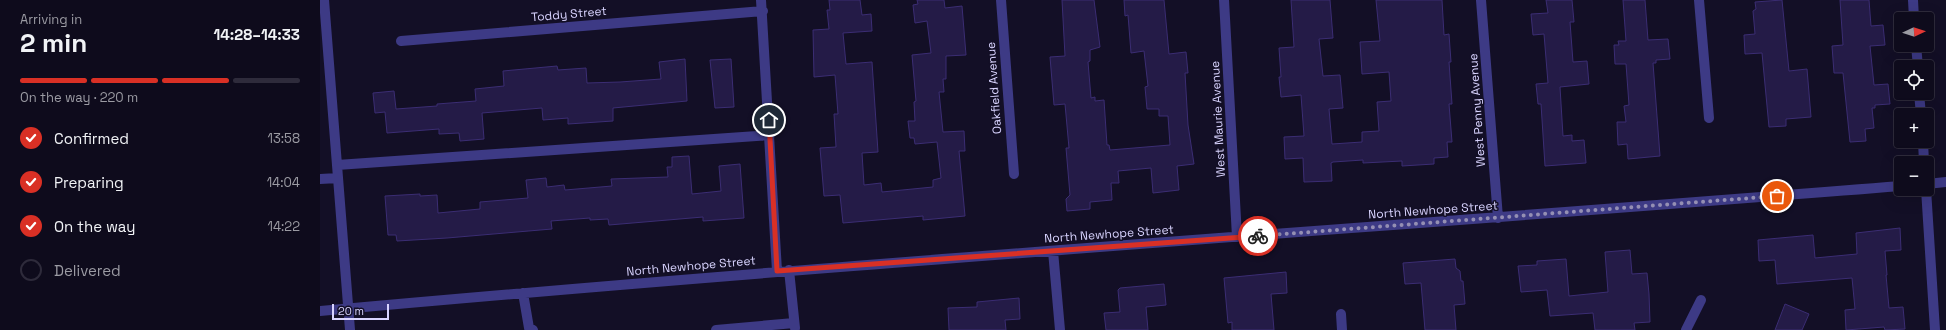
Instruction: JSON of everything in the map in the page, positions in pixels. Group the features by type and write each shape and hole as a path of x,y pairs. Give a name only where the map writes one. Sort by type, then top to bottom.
{"street":[{"path":"324,0 324,54 337,165 350,330"},
{"path":"761,0 763,11 777,271"},
{"name":"Oakfield Avenue","path":"1001,0 1014,174"},
{"name":"West Maurie Avenue","path":"1224,0 1237,237"},
{"name":"West Penny Avenue","path":"1482,0 1498,218"},
{"path":"1699,0 1709,118"},
{"path":"1913,0 1914,12"},
{"name":"Toddy Street","path":"401,41 763,11"},
{"path":"337,165 770,135"},
{"path":"320,178 338,178"},
{"path":"1934,183 1946,182"},
{"name":"North Newhope Street","path":"320,310 789,270 1498,218 1894,187"},
{"path":"1926,196 1935,330"},
{"path":"1054,251 1060,330"},
{"path":"716,330 794,326 789,270"},
{"path":"523,293 529,328 533,330"},
{"path":"1686,330 1701,300"},
{"path":"1341,314 1342,330"}],"building":[{"path":"829,0 860,0 862,15 871,14 872,31 843,33 846,64 872,62 878,152 862,153 864,185 881,183 882,192 933,187 933,180 941,178 937,142 915,144 914,138 910,138 908,121 915,121 914,102 916,101 912,55 931,53 927,21 915,23 913,5 918,4 917,0 944,0 945,8 962,6 966,55 946,56 946,79 943,79 944,92 939,92 943,132 964,131 965,151 959,151 965,216 923,220 923,216 843,223 840,195 824,196 820,148 836,147 834,114 838,114 835,75 814,77 813,30 829,29 827,10 830,10"},
{"path":"1062,0 1094,0 1100,47 1090,50 1090,61 1088,62 1091,98 1095,97 1095,101 1104,100 1107,145 1109,145 1110,150 1170,145 1168,116 1159,116 1159,109 1147,109 1145,87 1148,86 1144,51 1131,53 1128,15 1125,16 1124,0 1164,0 1169,54 1186,52 1188,73 1185,73 1188,125 1194,164 1177,166 1179,190 1153,193 1151,168 1118,171 1119,183 1111,183 1112,200 1090,202 1090,209 1067,211 1066,199 1070,195 1066,148 1069,148 1065,104 1054,105 1050,57 1065,56"},
{"path":"1291,0 1330,0 1333,38 1319,39 1323,76 1340,75 1343,108 1329,109 1332,144 1362,142 1362,132 1379,131 1377,102 1391,101 1389,72 1362,74 1360,42 1380,41 1376,0 1442,0 1444,35 1449,34 1451,62 1449,62 1452,104 1449,104 1452,142 1447,142 1448,157 1434,158 1434,164 1402,166 1402,161 1363,163 1363,160 1333,162 1331,163 1332,181 1304,182 1303,158 1285,159 1284,137 1304,136 1301,95 1281,97 1279,77 1281,77 1279,48 1294,47"},
{"path":"1546,0 1572,0 1574,22 1570,22 1573,62 1587,61 1589,84 1560,87 1563,136 1572,135 1572,141 1584,140 1586,163 1545,166 1541,104 1538,104 1536,84 1548,83 1544,34 1533,35 1531,14 1548,13"},
{"path":"1623,0 1645,0 1648,40 1668,39 1670,59 1656,60 1656,63 1653,63 1660,156 1628,159 1627,144 1618,145 1617,122 1626,122 1624,106 1629,105 1626,64 1615,64 1614,45 1619,45 1618,41 1626,41"},
{"path":"1782,0 1789,71 1807,69 1811,117 1786,119 1786,126 1769,127 1762,53 1745,54 1744,35 1755,34 1753,11 1756,9 1755,2"},
{"path":"1840,0 1869,0 1871,26 1883,25 1885,45 1870,46 1874,85 1888,84 1890,104 1875,105 1875,108 1872,108 1874,128 1865,129 1866,141 1850,142 1843,73 1834,73 1832,46 1843,45"},
{"path":"685,59 687,101 613,108 613,121 568,124 568,118 543,120 542,108 482,113 484,139 460,141 459,133 439,134 439,129 387,133 385,112 375,113 373,93 394,91 396,109 437,106 437,104 476,101 475,89 504,86 503,71 557,66 558,70 586,68 587,83 620,82 661,79 659,62"},
{"path":"731,59 734,107 715,108 710,60"},
{"path":"689,156 692,194 721,191 719,166 740,164 744,218 703,221 703,217 609,225 608,219 590,220 590,218 551,221 552,229 447,238 397,241 396,235 388,235 385,196 420,194 420,196 437,195 438,213 480,209 480,202 528,198 526,180 546,178 547,187 564,185 565,190 612,186 611,179 668,177 667,167 672,167 672,157"},
{"path":"1900,228 1901,250 1885,251 1886,275 1889,308 1903,307 1905,329 1885,330 1884,327 1846,330 1845,310 1855,309 1852,278 1777,284 1775,260 1759,261 1758,240 1813,235 1815,258 1857,254 1856,233"},
{"path":"1630,250 1632,274 1647,273 1649,294 1650,322 1634,323 1635,330 1595,330 1593,313 1550,316 1547,290 1521,292 1518,266 1537,265 1537,261 1566,259 1569,296 1608,292 1605,252"},
{"path":"1455,259 1456,268 1460,271 1461,281 1463,281 1465,304 1454,305 1456,330 1425,330 1421,283 1405,284 1403,263"},
{"path":"1286,272 1287,293 1271,294 1274,330 1232,330 1232,322 1228,323 1224,278"},
{"path":"1164,284 1166,305 1146,307 1148,330 1106,330 1104,313 1120,312 1118,290 1120,288"},
{"path":"1019,298 1020,319 1005,320 1006,330 949,330 948,308 977,307 977,302"},
{"path":"1785,304 1809,314 1802,330 1775,330"}],"way so far":[{"path":"1258,236 1777,196"}],"route":[{"path":"769,120 777,271 1258,236"}]}
